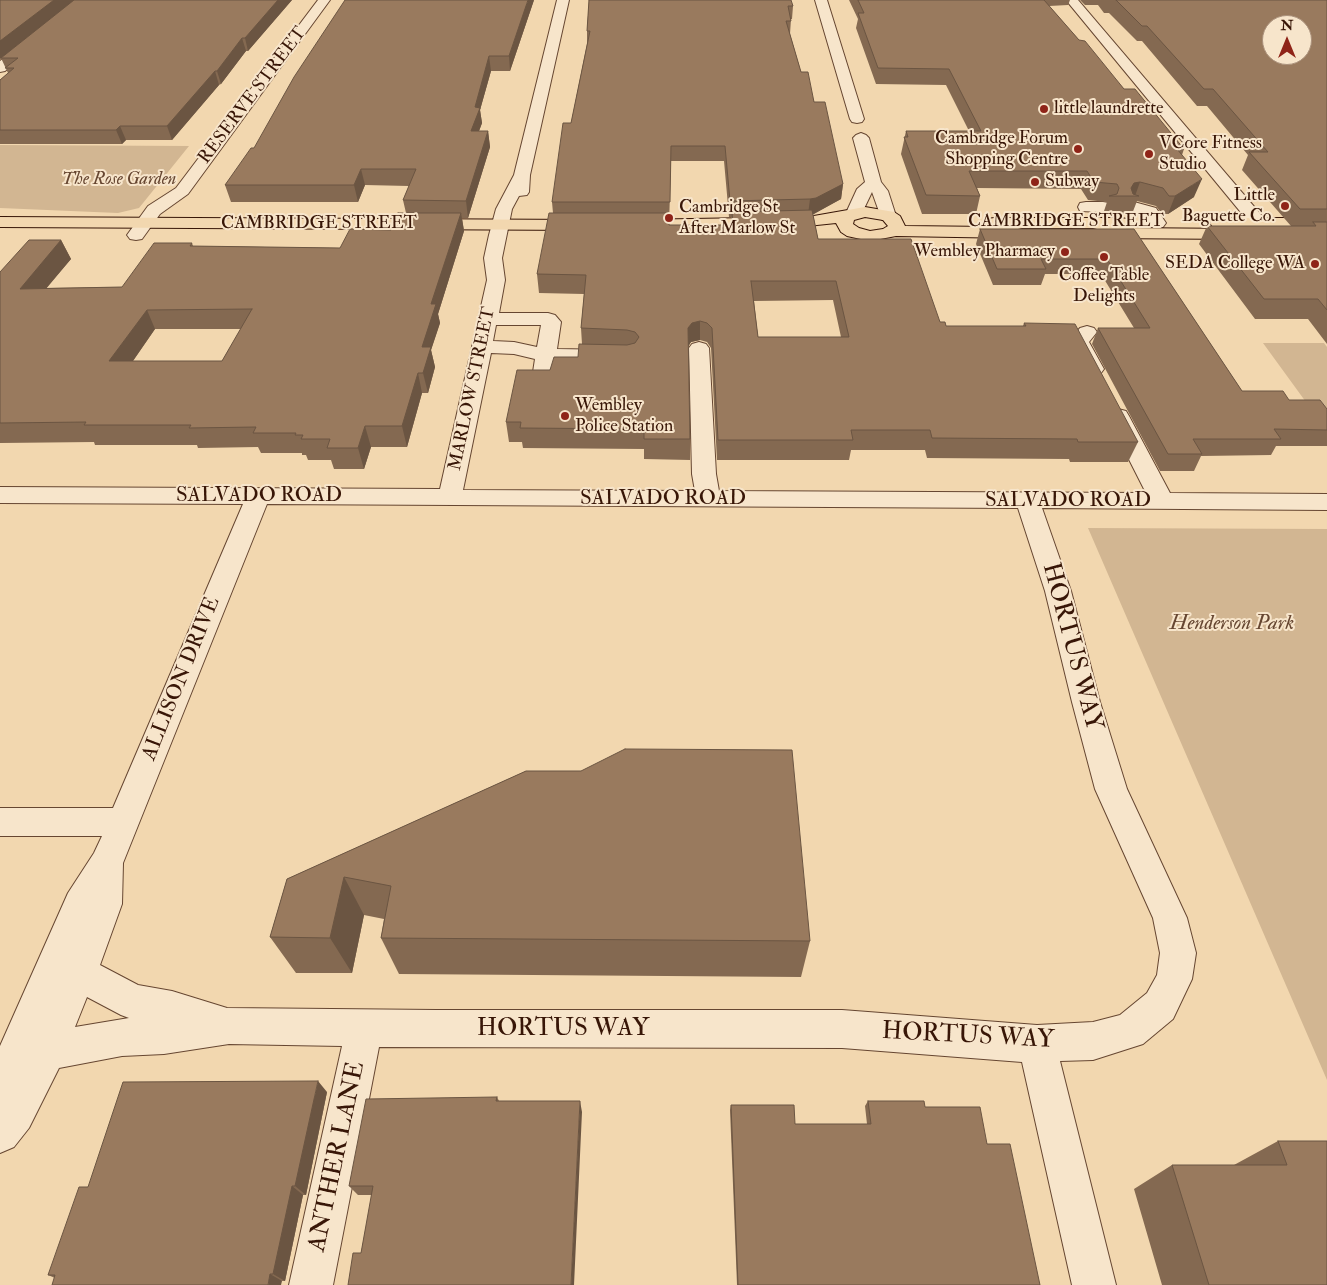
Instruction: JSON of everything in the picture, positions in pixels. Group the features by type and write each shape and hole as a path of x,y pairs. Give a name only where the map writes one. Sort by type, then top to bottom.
{"main road":[{"path":"619,230 760,235 805,229 850,219 865,212 892,222 888,234 870,236 853,232 850,219"},
{"path":"0,215 44,216 109,224"},
{"name":"CAMBRIDGE STREET","path":"0,222 109,224 140,229 179,224 510,237"},
{"name":"CAMBRIDGE STREET","path":"892,222 1263,228 1327,223"},
{"name":"CAMBRIDGE STREET","path":"892,222 1157,223 1263,228 1327,234"},
{"name":"CAMBRIDGE STREET","path":"0,235 140,229 510,237 599,230"}],"street":[{"path":"0,68 85,0"},
{"name":"RESERVE STREET","path":"140,229 154,210 182,191 324,0"},
{"name":"MARLOW STREET","path":"450,497 496,280 520,209 522,175 563,0"},
{"path":"821,0 857,119"},
{"path":"1072,0 1263,228"},
{"path":"862,138 873,183 880,191 892,222"},
{"path":"850,219 866,190 873,183"},
{"path":"179,224 182,191"},
{"path":"1086,207 1104,207"},
{"path":"1134,207 1150,212 1157,223"},
{"name":"MARLOW STREET","path":"496,280 493,258 510,237"},
{"path":"488,318 548,319 551,322 542,383"},
{"path":"1087,332 1079,341 1162,501"},
{"path":"482,347 514,348 546,355 628,356"},
{"path":"699,348 704,474 709,499"},
{"name":"SALVADO ROAD","path":"0,495 1327,502"},
{"name":"ALLISON DRIVE","path":"0,1090 80,904 107,862 258,496"},
{"name":"HORTUS WAY","path":"47,1050 122,1037 164,1035 230,1026 364,1029 842,1029 1036,1044 1092,1041 1130,1031 1160,1006 1174,979 1178,953 1170,918 1112,789 1086,702 1056,584 1027,500"},
{"path":"0,822 123,822"},
{"name":"ALLISON DRIVE","path":"0,1133 15,1114 47,1050 79,973 105,904 107,862"},
{"name":"HORTUS WAY","path":"79,973 134,1002 172,1009 230,1026"},
{"name":"ANTHER LANE","path":"312,1285 364,1029"},
{"path":"1036,1044 1094,1285"}],"green space":[{"name":"The Rose Garden","path":"0,145 189,146 139,208 118,213 0,208"},
{"path":"1263,343 1324,343 1327,347 1327,431"},
{"name":"Henderson Park","path":"1088,528 1327,529 1327,1080"}],"building":[{"path":"0,0 54,0 0,41"},
{"path":"74,0 278,0 245,38 242,38 217,71 167,126 120,126 116,130 0,130 0,80 14,68 5,68 18,58 1,58"},
{"path":"345,0 528,0 509,56 489,56 475,107 480,108 471,131 488,131 466,201 403,200 416,169 361,169 354,185 225,185 251,148 254,148 294,77"},
{"path":"589,0 791,0 793,6 788,6 791,21 786,21 801,72 808,72 814,102 825,102 843,184 816,198 810,199 730,201 725,146 671,146 670,202 552,202 563,123 571,123 590,31 587,31"},
{"path":"858,0 1044,0 1079,40 1085,41 1124,89 1135,89 1184,149 1177,149 1202,179 1175,196 1169,196 1163,188 1140,182 1134,183 1131,188 1133,194 1139,196 1109,196 1117,194 1119,188 1117,184 1094,182 1087,171 969,171 980,196 926,195 904,137 908,137 906,131 981,131 949,69 878,68 858,13 864,13"},
{"path":"1116,0 1327,0 1327,209 1300,209 1249,152 1268,152 1213,89 1204,89 1147,26 1142,26"},
{"path":"812,210 818,239 911,239 940,322 945,322 946,326 1026,326 1024,323 1075,324 1138,442 1078,442 1077,439 932,438 930,430 851,430 853,440 718,440 712,328 707,323 700,321 692,323 688,328 690,439 644,439 644,429 520,428 521,422 506,422 517,370 550,370 554,357 578,357 579,344 627,345 635,343 639,337 635,332 627,330 581,328 586,275 537,274 549,213 669,213 669,225 733,225 732,212","holes":["751,281 836,281 849,337 758,337"]},
{"path":"398,213 461,213 431,304 436,304 422,347 431,347 423,373 418,373 402,426 365,426 358,448 327,448 330,439 301,439 303,435 295,435 296,433 253,433 256,427 189,428 191,425 84,425 86,422 0,423 0,272 29,240 61,240 20,289 122,287 154,243 192,243 190,246 340,248 350,229 391,230","holes":["252,309 222,361 109,361 147,310"]},
{"path":"1313,222 1327,222 1327,310 1318,299 1264,299 1207,226 1316,226"},
{"path":"980,229 1134,229 1242,391 1283,391 1289,400 1320,400 1327,409 1327,430 1274,429 1281,439 1193,439 1202,454 1168,454 1098,328 1150,328 1107,259 1041,259 1046,269 997,269"},
{"path":"625,749 792,750 810,941 381,938 391,886 344,877 330,938 270,937 287,879 526,771 581,771"},
{"path":"318,1081 295,1186 292,1186 273,1274 270,1274 268,1285 52,1285 55,1275 48,1275 79,1187 88,1187 123,1082"},
{"path":"497,1097 496,1101 580,1101 571,1285 348,1285 353,1253 361,1253 373,1186 349,1186 366,1099"},
{"path":"868,1101 924,1101 925,1107 980,1107 987,1144 1010,1144 1040,1285 738,1285 731,1105 794,1105 795,1124 871,1124"},
{"path":"1278,1141 1327,1141 1327,1285 1209,1285 1172,1165 1287,1165"}],"place":[{"name":"little laundrette","path":"1044,109"},
{"name":"Cambridge Forum Shopping Centre","path":"1078,149"},
{"name":"VCore Fitness Studio","path":"1149,154"},
{"name":"Subway","path":"1035,182"},
{"name":"Little Baguette Co.","path":"1285,206"},
{"name":"Cambridge St After Marlow St","path":"669,218"},
{"name":"Wembley Pharmacy","path":"1065,252"},
{"name":"Coffee Table Delights","path":"1104,257"},
{"name":"SEDA College WA","path":"1315,264"},
{"name":"Wembley Police Station","path":"565,416"}]}
